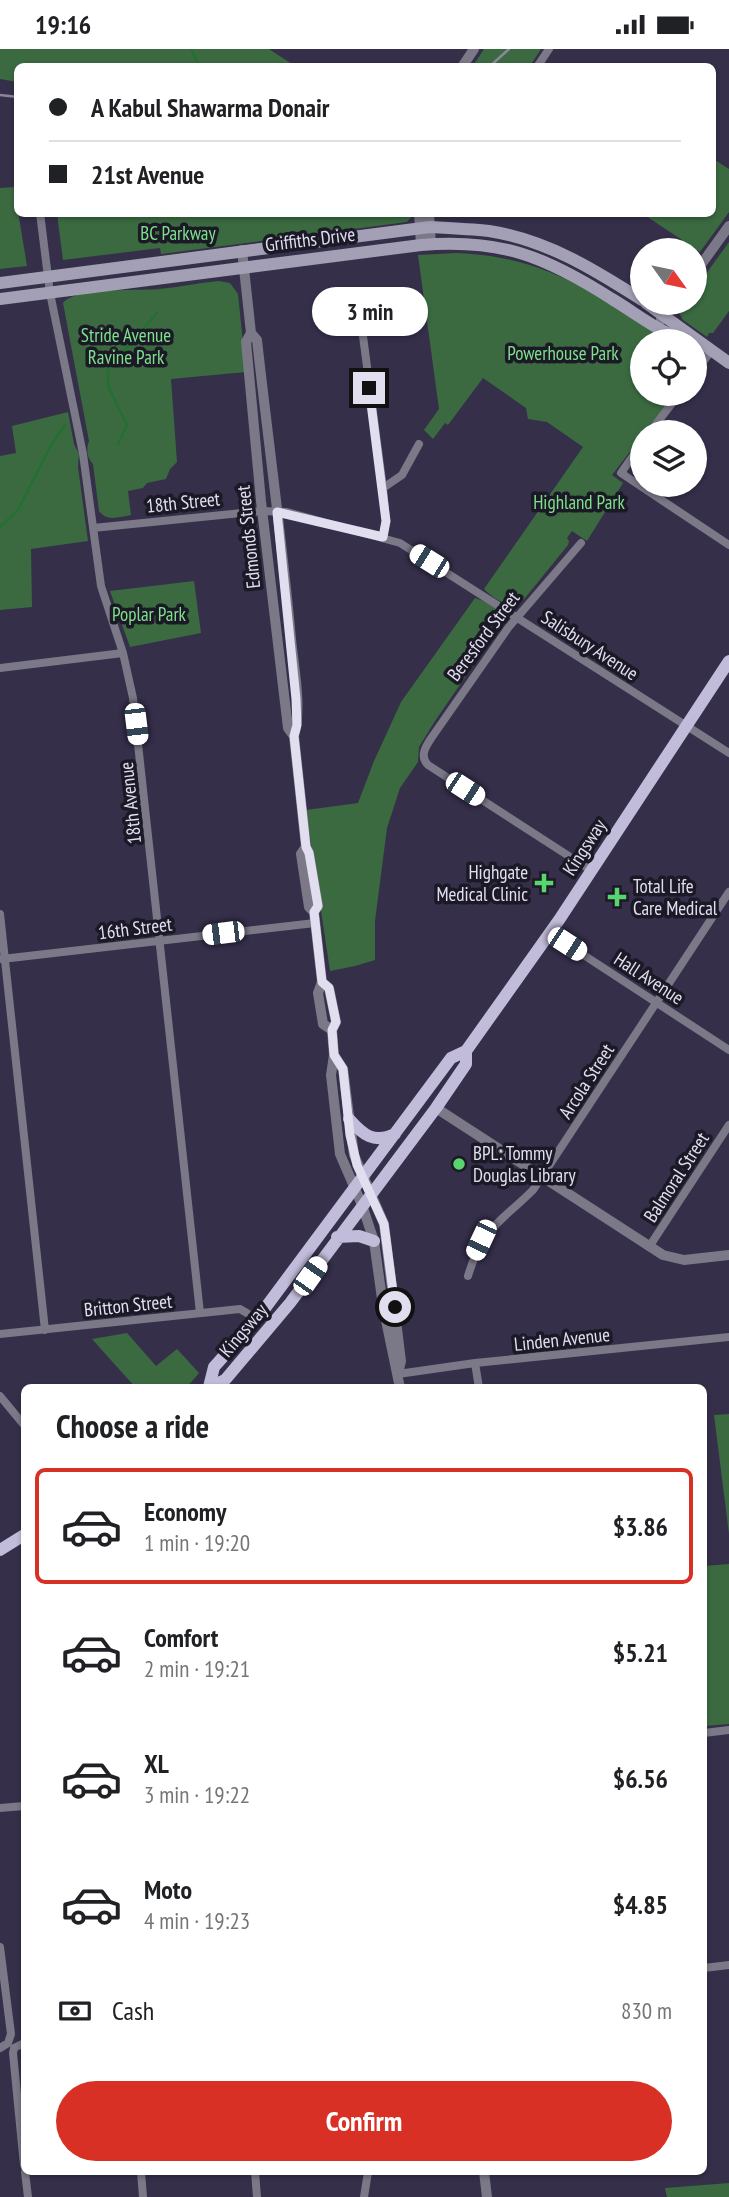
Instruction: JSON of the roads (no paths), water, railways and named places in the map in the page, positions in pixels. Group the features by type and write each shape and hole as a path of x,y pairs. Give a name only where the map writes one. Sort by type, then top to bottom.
{"main road":[{"name":"Griffiths Drive","path":"0,283 426,223 490,231 523,239 570,257 630,293"},
{"name":"Griffiths Drive","path":"0,299 426,244 466,243 514,250 546,261 566,270 659,329"},
{"name":"Griffiths Drive","path":"665,315 682,329"},
{"name":"Griffiths Drive","path":"707,350 729,363"},
{"name":"Kingsway","path":"216,1384 225,1380 268,1332 436,1108 466,1064 467,1051 592,871 729,661"},
{"name":"Kingsway","path":"210,1384 214,1367 257,1319 451,1058 467,1051"},
{"path":"349,1119 366,1137 385,1138 395,1134"},
{"path":"337,1237 359,1236 374,1241"},
{"path":"0,1550 21,1537"}],"street":[{"name":"18th Avenue","path":"40,217 50,293 83,454 101,586 123,653 133,698 200,1313"},
{"path":"426,223 426,244"},
{"path":"707,256 729,226"},
{"name":"Edmonds Street","path":"242,250 251,333 257,340 277,512 296,699 297,725 294,736 306,847 318,906 315,917 322,982 318,993 323,1024 332,1030 334,1055 331,1075 337,1141 374,1241 393,1362 399,1384"},
{"path":"656,327 665,315"},
{"path":"360,321 383,488 386,521 383,537"},
{"name":"Edmonds Street","path":"251,333 246,341 262,511 288,728 294,736"},
{"path":"659,420 670,406"},
{"path":"383,488 402,475 419,444"},
{"path":"630,461 621,474 630,480"},
{"path":"656,497 729,545"},
{"name":"18th Street","path":"93,528 262,511 277,512"},
{"name":"Salisbury Avenue","path":"277,512 383,537 407,547 729,753"},
{"name":"Beresford Street","path":"581,543 508,628 426,746 424,757 428,765 592,871"},
{"path":"0,668 123,653"},
{"name":"Arcola Street","path":"468,1276 481,1240 493,1225 533,1190 729,892"},
{"path":"0,914 2,959 45,1330"},
{"name":"16th Street","path":"2,959 160,940 315,917"},
{"name":"Hall Avenue","path":"550,933 729,1050"},
{"name":"Edmonds Street","path":"334,1055 343,1069 354,1155 384,1224 388,1243 401,1361 398,1374"},
{"path":"436,1108 663,1255 678,1260 729,1255"},
{"name":"Balmoral Street","path":"649,1247 729,1125"},
{"name":"Britton Street","path":"0,1335 240,1309 257,1319"},
{"name":"Linden Avenue","path":"398,1374 475,1363 729,1338"},
{"path":"475,1363 478,1384"},
{"path":"0,1395 21,1421"},
{"path":"707,1733 729,1730"},
{"path":"0,1808 21,1806"},
{"path":"0,1947 11,2034 7,2046 21,2144"},
{"path":"707,1968 729,1965"},
{"path":"25,2175 28,2197"},
{"path":"141,2175 143,2197"},
{"path":"255,2175 257,2197"},
{"path":"364,2197 368,2175"},
{"path":"484,2175 487,2197"}],"waterway":[{"path":"191,49 198,63"},
{"path":"118,444 127,425 108,386 108,369 157,313"},
{"path":"0,527 18,510 51,445 65,425"}],"railway":[{"path":"493,63 509,49"},
{"path":"0,95 14,97"}],"place":[{"name":"Highgate Medical Clinic","path":"544,883"},
{"name":"Total Life Care Medical","path":"617,897"},
{"name":"BPL: Tommy Douglas Library","path":"459,1164"}],"park label":[{"name":"BC Parkway","path":"178,233"},
{"name":"Stride Avenue Ravine Park","path":"126,346"},
{"name":"Powerhouse Park","path":"563,353"},
{"name":"Highland Park","path":"579,502"},
{"name":"Poplar Park","path":"149,614"}]}
